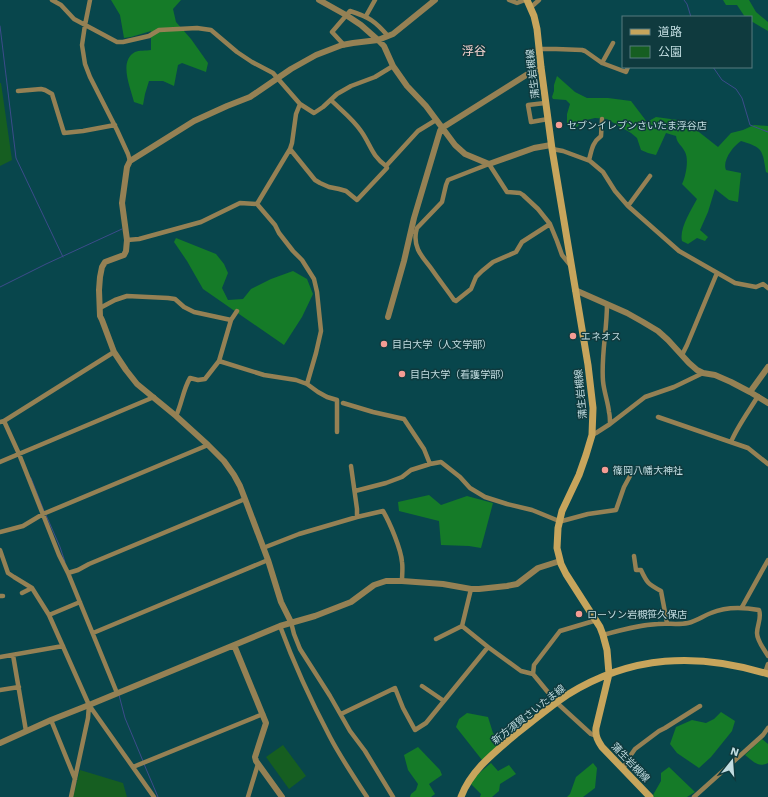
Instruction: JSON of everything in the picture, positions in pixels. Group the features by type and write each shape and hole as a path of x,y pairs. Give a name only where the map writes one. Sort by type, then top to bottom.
{"main road":[{"name":"蒲生岩槻線","path":"523,0 530,8 534,16 537,29 551,147 592,396 592,435 584,463 562,511 557,548 560,561 566,574 597,620 607,650 609,674 596,728 596,736 602,747 650,797"},
{"name":"新方須賀さいたま線","path":"461,797 466,784 479,767 496,750 556,702 586,684 609,674 651,663 690,660 703,660 730,664 767,673"}],"street":[{"path":"52,0 61,4 71,17 117,42 149,36 159,30 197,28 211,30 237,52 272,73 300,104 314,113 337,94 351,86 375,77 393,66"},
{"path":"90,0 82,45 85,64 90,77 115,125 130,161"},
{"path":"319,0 361,25 384,46 393,66 407,86 426,106 455,145 471,158 489,164 507,192 520,193 538,209 550,224 562,256 571,266"},
{"path":"366,16 375,0"},
{"path":"393,797 365,751 350,731 300,649 281,602 268,560 240,486 224,461 176,416 137,384 114,352 102,320 100,308 100,277 102,267 105,262 124,254 126,251 122,203 127,167 130,161 194,121 250,97 298,65 316,55 344,45 378,40 388,36 397,31 435,0"},
{"path":"509,0 517,3 523,0"},
{"path":"530,8 539,0"},
{"path":"344,45 332,32 350,11 366,16 388,36"},
{"path":"602,63 613,43"},
{"path":"539,50 582,50 602,63 626,72 628,68"},
{"path":"388,317 413,231 438,135 442,128 541,67"},
{"path":"18,91 41,89 52,94 64,133 115,125"},
{"path":"330,100 353,120 362,131 374,155 386,166"},
{"path":"546,103 528,105 531,122 548,119"},
{"path":"257,204 290,149 296,114 300,104"},
{"path":"589,160 595,140 601,136 602,119"},
{"path":"290,149 320,184 346,191 358,200 418,131 436,120"},
{"path":"413,231 442,202 448,180 534,148 551,147 589,160 603,172 615,192 628,206 679,251 717,273 740,284 756,287 763,284 768,288"},
{"path":"628,206 650,176"},
{"path":"126,240 140,239 201,222 240,203 257,204 275,225 279,233 294,252 302,260 314,279 317,292 321,331 307,384"},
{"path":"413,231 417,250 456,301 471,289 476,277 482,271 493,262 516,252 522,242 550,224"},
{"path":"682,355 717,273"},
{"path":"575,290 607,304 658,331 696,370 715,375 758,396 768,403"},
{"path":"100,308 115,300 127,296 168,298 174,299 184,307 194,312 231,320"},
{"path":"607,304 603,377 604,390 610,413 610,424"},
{"path":"176,416 190,378 198,380 205,378 219,361 231,320 237,311"},
{"path":"114,352 2,422 19,454 59,555 118,693"},
{"path":"219,361 307,384 327,397 337,400 337,432"},
{"path":"750,392 768,367"},
{"path":"592,435 610,424 645,397 674,387 704,373"},
{"path":"731,442 736,431 758,396"},
{"path":"0,462 154,397"},
{"path":"344,403 373,412 404,419 424,449 430,464"},
{"path":"658,416 748,448 768,464"},
{"path":"0,532 24,526 43,514 208,445"},
{"path":"355,491 402,478 411,470 441,462 460,477 470,488 485,496 562,521 588,514 616,510 624,487 630,476"},
{"path":"351,466 357,517"},
{"path":"68,573 245,499"},
{"path":"263,548 299,534 383,511 395,538 402,560 402,581"},
{"path":"0,550 8,573 32,588 49,614 89,705 154,797"},
{"path":"634,556 636,570 641,570 646,581 661,591 667,623"},
{"path":"93,633 268,560"},
{"path":"742,607 768,560"},
{"path":"0,743 51,720 280,626 315,616 351,602 374,584 386,581 402,581 480,589 517,584 538,568 560,561"},
{"path":"22,593 32,588"},
{"path":"436,639 462,626 472,589"},
{"path":"49,614 80,602"},
{"path":"603,635 629,628 656,624 689,623 711,612 742,607 759,610 761,614 756,634 761,646 768,656"},
{"path":"533,674 534,665 560,631 597,620"},
{"path":"280,626 301,677 330,738 367,797"},
{"path":"462,626 521,671 533,674 556,702 591,734 596,736"},
{"path":"234,645 266,723 255,757 256,761 282,797"},
{"path":"0,657 64,646"},
{"path":"341,714 395,688 403,708 415,730 426,723 488,647"},
{"path":"14,655 26,731"},
{"path":"767,673 768,664"},
{"path":"422,686 444,701"},
{"path":"0,690 19,687"},
{"path":"71,797 88,718 89,705"},
{"path":"623,769 635,749 658,731 700,706"},
{"path":"133,768 263,714"},
{"path":"51,720 75,780"},
{"path":"694,797 763,735 768,728"},
{"path":"248,797 258,764"}],"green space":[{"path":"111,0 181,0 173,9 176,22 191,39 208,63 206,72 182,63 178,65 174,86 163,81 149,81 143,105 134,102 127,76 127,62 130,56 135,52 151,50 151,31 124,38 120,15"},
{"path":"723,0 749,0 756,12 768,22 768,31 752,22 752,16 744,16 737,5 726,5"},
{"path":"557,76 575,92 587,98 608,98 631,101 647,122 656,117 685,121 718,147 731,133 754,125 768,126 768,173 766,172 761,151 758,148 741,141 738,143 729,154 725,166 726,170 741,173 738,202 729,200 715,189 708,212 700,230 708,237 705,241 697,238 688,244 682,241 682,231 697,199 682,184 686,172 687,159 685,152 677,141 676,136 666,133 656,155 641,150 637,138 607,119 595,118 582,121 577,127 567,123 567,114 570,104 566,100 553,99 552,97"},
{"path":"0,83 12,160 0,166"},
{"path":"176,238 216,254 224,264 228,273 222,288 228,300 243,299 251,289 271,279 293,271 307,279 313,294 302,317 284,345 203,289 174,242"},
{"path":"429,495 441,505 467,496 493,503 481,548 441,545 439,521 399,511 398,502"},
{"path":"721,712 735,721 732,731 711,757 699,768 677,753 670,744 676,727 692,720 706,723 714,719"},
{"path":"467,713 488,717 493,733 503,744 482,760 456,727 459,719"},
{"path":"762,739 768,744 768,763 761,765 745,755"},
{"path":"283,745 306,776 289,789 266,757"},
{"path":"418,747 440,770 442,775 429,784 435,794 431,797 410,797 416,790 418,784 408,770 404,755"},
{"path":"491,763 498,771 509,765 516,774 500,784 499,791 492,797 480,797 481,794 469,782"},
{"path":"593,763 597,768 595,788 583,797 567,797 570,794 576,777"},
{"path":"669,767 695,792 687,797 654,797 653,795 661,781 661,773"},
{"path":"80,770 123,783 127,797 73,797"}],"waterway":[{"path":"684,0 687,4 691,16"},
{"path":"0,26 16,158 63,257"},
{"path":"714,68 722,80 736,89 742,98 750,125 768,132"},
{"path":"0,287 122,229"},
{"path":"31,478 44,511"},
{"path":"46,515 65,562"},
{"path":"119,695 125,718 143,761"},
{"path":"144,764 158,797"}],"place":[{"name":"セブンイレブンさいたま浮谷店","path":"559,125"},
{"name":"エネオス","path":"573,336"},
{"name":"目白大学（人文学部）","path":"384,344"},
{"name":"目白大学（看護学部）","path":"402,374"},
{"name":"篠岡八幡大神社","path":"605,470"},
{"name":"ローソン岩槻笹久保店","path":"579,614"}],"district":[{"name":"浮谷","path":"474,51"}]}
